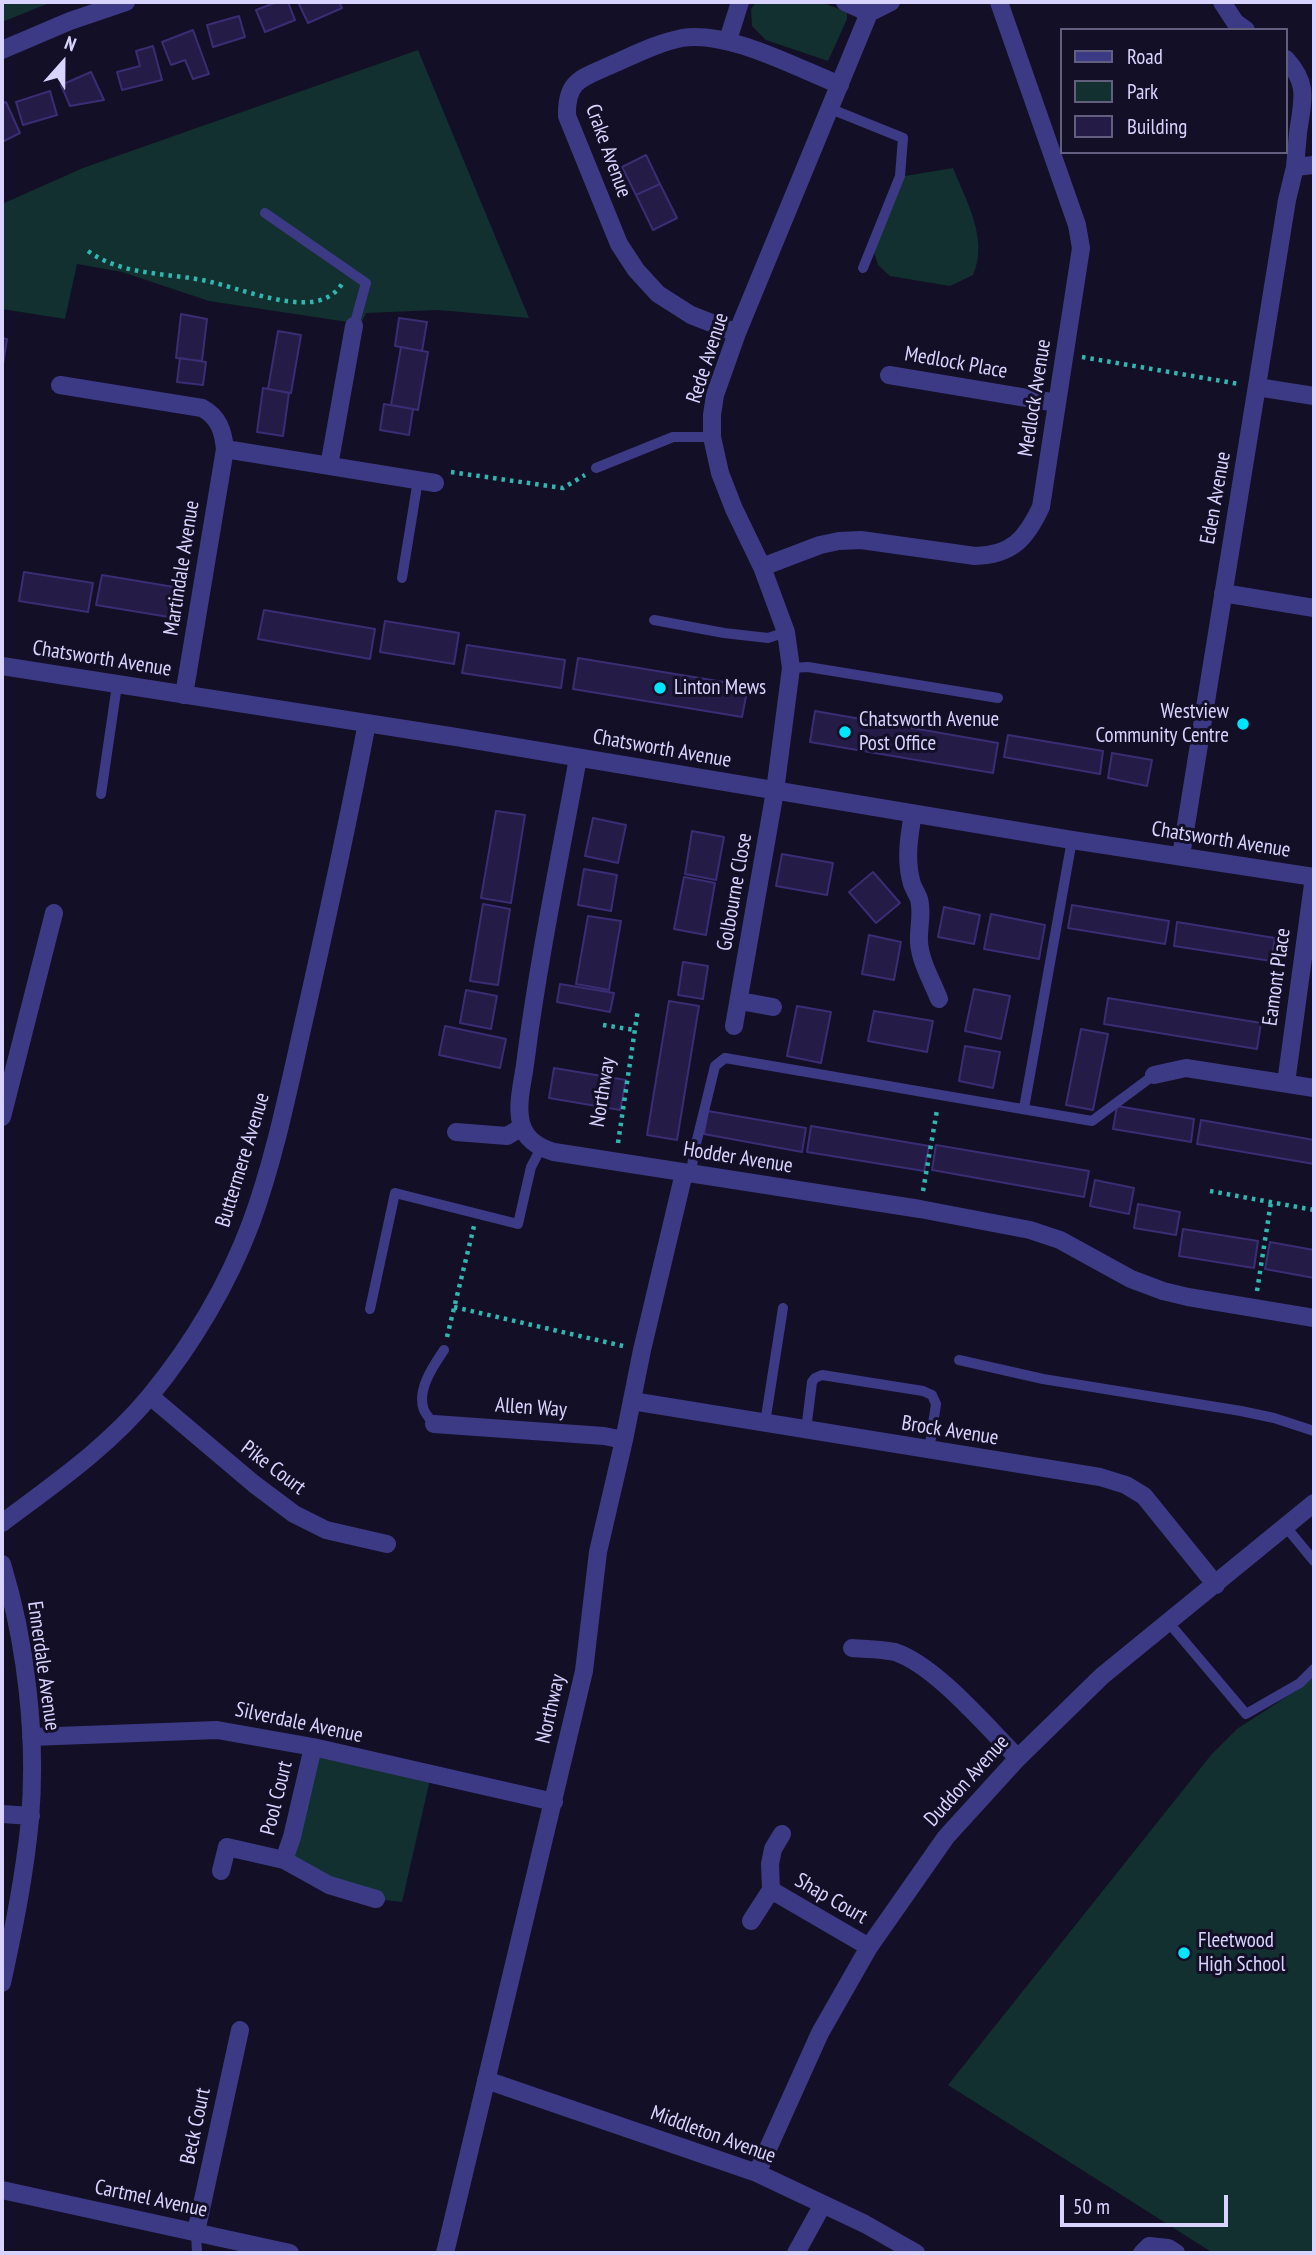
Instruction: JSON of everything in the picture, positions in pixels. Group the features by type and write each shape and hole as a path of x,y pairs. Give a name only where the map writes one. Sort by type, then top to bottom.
{"street":[{"path":"2,50 70,21 126,2"},
{"path":"728,40 740,2"},
{"path":"845,2 869,13 891,2"},
{"name":"Medlock Avenue","path":"762,567 820,545 839,541 861,540 975,556 993,555 1009,549 1022,538 1033,525 1041,507 1081,248 1077,225 999,2"},
{"path":"1222,2 1235,22 1243,28"},
{"name":"Rede Avenue","path":"775,791 791,668 786,632 762,567 725,485 712,437 712,415 715,395 737,334 869,13"},
{"name":"Crake Avenue","path":"737,334 691,315 658,294 636,270 620,244 567,116 566,98 573,86 585,76 667,41 685,37 728,40 840,85"},
{"path":"1288,61 1309,84"},
{"name":"Eden Avenue","path":"1181,856 1287,200 1309,84"},
{"path":"1295,167 1314,165"},
{"path":"329,466 354,326"},
{"name":"Medlock Place","path":"889,375 1057,403"},
{"name":"Martindale Avenue","path":"60,385 202,408 212,413 223,432 225,449 184,695"},
{"path":"1257,387 1314,396"},
{"path":"225,449 426,482"},
{"path":"1223,593 1314,608"},
{"name":"Chatsworth Avenue","path":"2,666 1314,877"},
{"name":"Buttermere Avenue","path":"2,1523 81,1464 150,1396 189,1343 222,1289 264,1183 329,911 367,723"},
{"path":"541,1148 530,1140 522,1128 519,1111 532,1013 578,758"},
{"name":"Golbourne Close","path":"734,1026 775,791"},
{"path":"913,814 908,840 909,864 912,883 919,899 919,942 922,957 939,999"},
{"name":"Eamont Place","path":"1286,1083 1314,877"},
{"path":"2,1116 54,913"},
{"path":"740,1001 773,1007"},
{"path":"1154,1075 1186,1068 1314,1088"},
{"path":"456,1132 507,1136 522,1128"},
{"name":"Hodder Avenue","path":"541,1148 688,1174 920,1209 1030,1230 1060,1240 1131,1279 1163,1291 1314,1318"},
{"name":"Northway","path":"446,2253 554,1802 587,1650 597,1552 642,1350 688,1174"},
{"name":"Pike Court","path":"150,1396 254,1484 294,1514 326,1530 387,1544"},
{"name":"Brock Avenue","path":"632,1401 1100,1477 1125,1485 1144,1496 1216,1585"},
{"name":"Allen Way","path":"434,1424 604,1436 624,1440"},
{"name":"Duddon Avenue","path":"757,2173 820,2034 870,1947 946,1837 1018,1758 1102,1676 1314,1503"},
{"name":"Ennerdale Avenue","path":"2,1564 21,1650 31,1737 31,1816 22,1887 2,1983"},
{"path":"852,1648 894,1652 921,1665 939,1679 1018,1758"},
{"name":"Silverdale Avenue","path":"31,1737 217,1730 313,1747 554,1802"},
{"name":"Pool Court","path":"284,1860 292,1838 313,1747"},
{"path":"2,1814 31,1816"},
{"name":"Shap Court","path":"751,1921 771,1890 769,1864 773,1849 782,1834"},
{"name":"Pool Court","path":"221,1871 228,1847 284,1860 329,1885 376,1899"},
{"name":"Shap Court","path":"771,1890 870,1947"},
{"name":"Beck Court","path":"196,2232 240,2030"},
{"name":"Middleton Avenue","path":"486,2080 757,2173 865,2224 916,2253"},
{"name":"Cartmel Avenue","path":"2,2190 290,2253"},
{"path":"796,2253 823,2204"},
{"path":"1142,2253 1149,2246 1172,2250"}],"lane":[{"path":"831,109 903,138 900,176 863,268"},
{"path":"265,213 366,283 354,326"},
{"path":"596,468 674,438 712,437"},
{"path":"402,578 426,482"},
{"path":"654,620 768,638 786,632"},
{"path":"791,668 808,667 998,698"},
{"path":"101,794 117,685"},
{"path":"1024,1108 1072,840"},
{"path":"688,1174 715,1066 725,1058 1092,1121 1154,1075"},
{"path":"370,1309 395,1193 518,1224 531,1167 541,1148"},
{"path":"765,1423 783,1308"},
{"path":"434,1424 423,1408 424,1391 432,1368 444,1350"},
{"path":"958,1360 1043,1379 1241,1411 1314,1431"},
{"path":"806,1430 813,1382 822,1375 923,1391 932,1395 936,1404 929,1451"},
{"path":"1286,1527 1314,1561"},
{"path":"1169,1623 1246,1714 1300,1683 1314,1669"},
{"path":"196,2232 197,2253"}],"path":[{"path":"88,251 102,261 142,272 180,275 214,282 250,294 309,303 326,299 339,289 349,271"},
{"path":"1065,353 1257,387"},
{"path":"426,482 437,469 563,488 596,468"},
{"name":"Northway","path":"615,1161 638,1009"},
{"path":"603,1024 635,1030"},
{"path":"920,1209 939,1095"},
{"path":"1210,1191 1314,1210"},
{"path":"1255,1308 1270,1202"},
{"path":"444,1350 476,1215"},
{"path":"454,1307 642,1350"}],"green space":[{"path":"2,2 52,2 2,22"},
{"path":"756,2 821,2 847,12 847,19 828,61 766,40 752,26 751,9"},
{"path":"418,50 529,318 438,310 366,313 361,324 209,301 122,272 77,264 65,319 2,309 2,204 83,168"},
{"path":"953,168 977,234 977,261 973,275 950,286 890,276 878,265 874,252 905,176"},
{"name":"Fleetwood High School","path":"1314,1676 1314,2253 1213,2253 948,2085 1211,1755 1237,1729"},
{"path":"313,1747 431,1775 402,1902 376,1899 284,1860"}],"building":[{"path":"277,2 288,2 295,20 265,32 256,10"},
{"path":"298,2 339,2 342,8 308,23"},
{"path":"239,16 245,37 213,47 207,25"},
{"path":"193,30 209,74 193,79 185,60 171,65 162,42"},
{"path":"153,46 162,80 122,90 117,72 140,66 136,51"},
{"path":"91,72 104,100 70,106 61,85"},
{"path":"50,91 57,115 23,125 16,102"},
{"path":"6,102 20,133 2,142 2,104"},
{"path":"646,155 660,184 636,195 622,167"},
{"path":"660,184 677,218 653,230 636,195"},
{"path":"181,314 207,319 202,361 176,358"},
{"path":"399,318 427,322 422,351 395,346"},
{"path":"278,331 301,335 291,393 268,389"},
{"path":"2,338 7,339 2,370"},
{"path":"401,347 428,352 418,410 391,405"},
{"path":"180,358 206,362 203,385 177,382"},
{"path":"263,388 289,393 283,436 257,432"},
{"path":"384,404 413,409 409,435 380,430"},
{"path":"24,572 93,583 88,612 19,601"},
{"path":"102,575 180,588 175,618 96,605"},
{"path":"264,610 375,629 370,659 258,639"},
{"path":"385,621 459,633 454,664 380,652"},
{"path":"467,645 565,660 561,688 462,673"},
{"name":"Linton Mews","path":"578,658 748,686 742,717 573,689"},
{"path":"815,711 998,743 993,773 810,742"},
{"path":"1008,735 1103,751 1100,774 1004,757"},
{"path":"1112,753 1152,760 1147,786 1108,778"},
{"path":"496,811 525,815 511,903 481,898"},
{"path":"593,818 626,825 618,863 585,856"},
{"path":"692,831 724,837 716,880 685,874"},
{"path":"782,854 833,863 827,895 776,886"},
{"path":"584,869 617,875 611,911 578,905"},
{"path":"873,872 900,903 876,923 849,892"},
{"path":"684,877 715,883 706,935 674,929"},
{"path":"483,904 510,909 498,985 470,981"},
{"path":"1072,905 1169,921 1165,944 1068,928"},
{"path":"944,907 980,915 974,944 938,937"},
{"path":"991,914 1045,925 1039,959 984,949"},
{"path":"588,916 621,921 609,990 576,984"},
{"path":"1177,922 1275,938 1271,961 1174,946"},
{"path":"869,935 901,942 894,980 862,974"},
{"path":"683,962 708,966 703,999 678,995"},
{"path":"560,984 614,993 610,1012 557,1002"},
{"path":"974,989 1010,996 1001,1039 965,1031"},
{"path":"466,990 497,996 491,1029 460,1023"},
{"path":"1108,998 1261,1023 1257,1049 1104,1024"},
{"path":"669,1001 699,1006 677,1140 647,1135"},
{"path":"797,1006 831,1012 821,1063 787,1056"},
{"path":"874,1011 933,1021 927,1052 868,1041"},
{"path":"445,1026 506,1039 500,1068 439,1055"},
{"path":"1081,1029 1108,1034 1093,1110 1066,1105"},
{"path":"965,1046 1000,1052 993,1088 959,1081"},
{"path":"554,1068 626,1080 620,1110 549,1098"},
{"path":"1117,1106 1194,1119 1191,1142 1113,1129"},
{"path":"708,1111 806,1128 802,1152 704,1134"},
{"path":"1201,1120 1314,1140 1314,1164 1197,1144"},
{"path":"811,1126 929,1146 924,1171 807,1152"},
{"path":"936,1145 1089,1171 1084,1197 932,1170"},
{"path":"1095,1180 1134,1188 1129,1214 1090,1206"},
{"path":"1138,1204 1180,1212 1176,1235 1134,1228"},
{"path":"1183,1229 1258,1241 1254,1268 1179,1256"},
{"path":"1270,1242 1314,1250 1314,1278 1265,1269"}],"place":[{"name":"Linton Mews","path":"660,688"},
{"name":"Westview Community Centre","path":"1243,724"},
{"name":"Chatsworth Avenue Post Office","path":"845,732"},
{"name":"Fleetwood High School","path":"1184,1953"}]}
